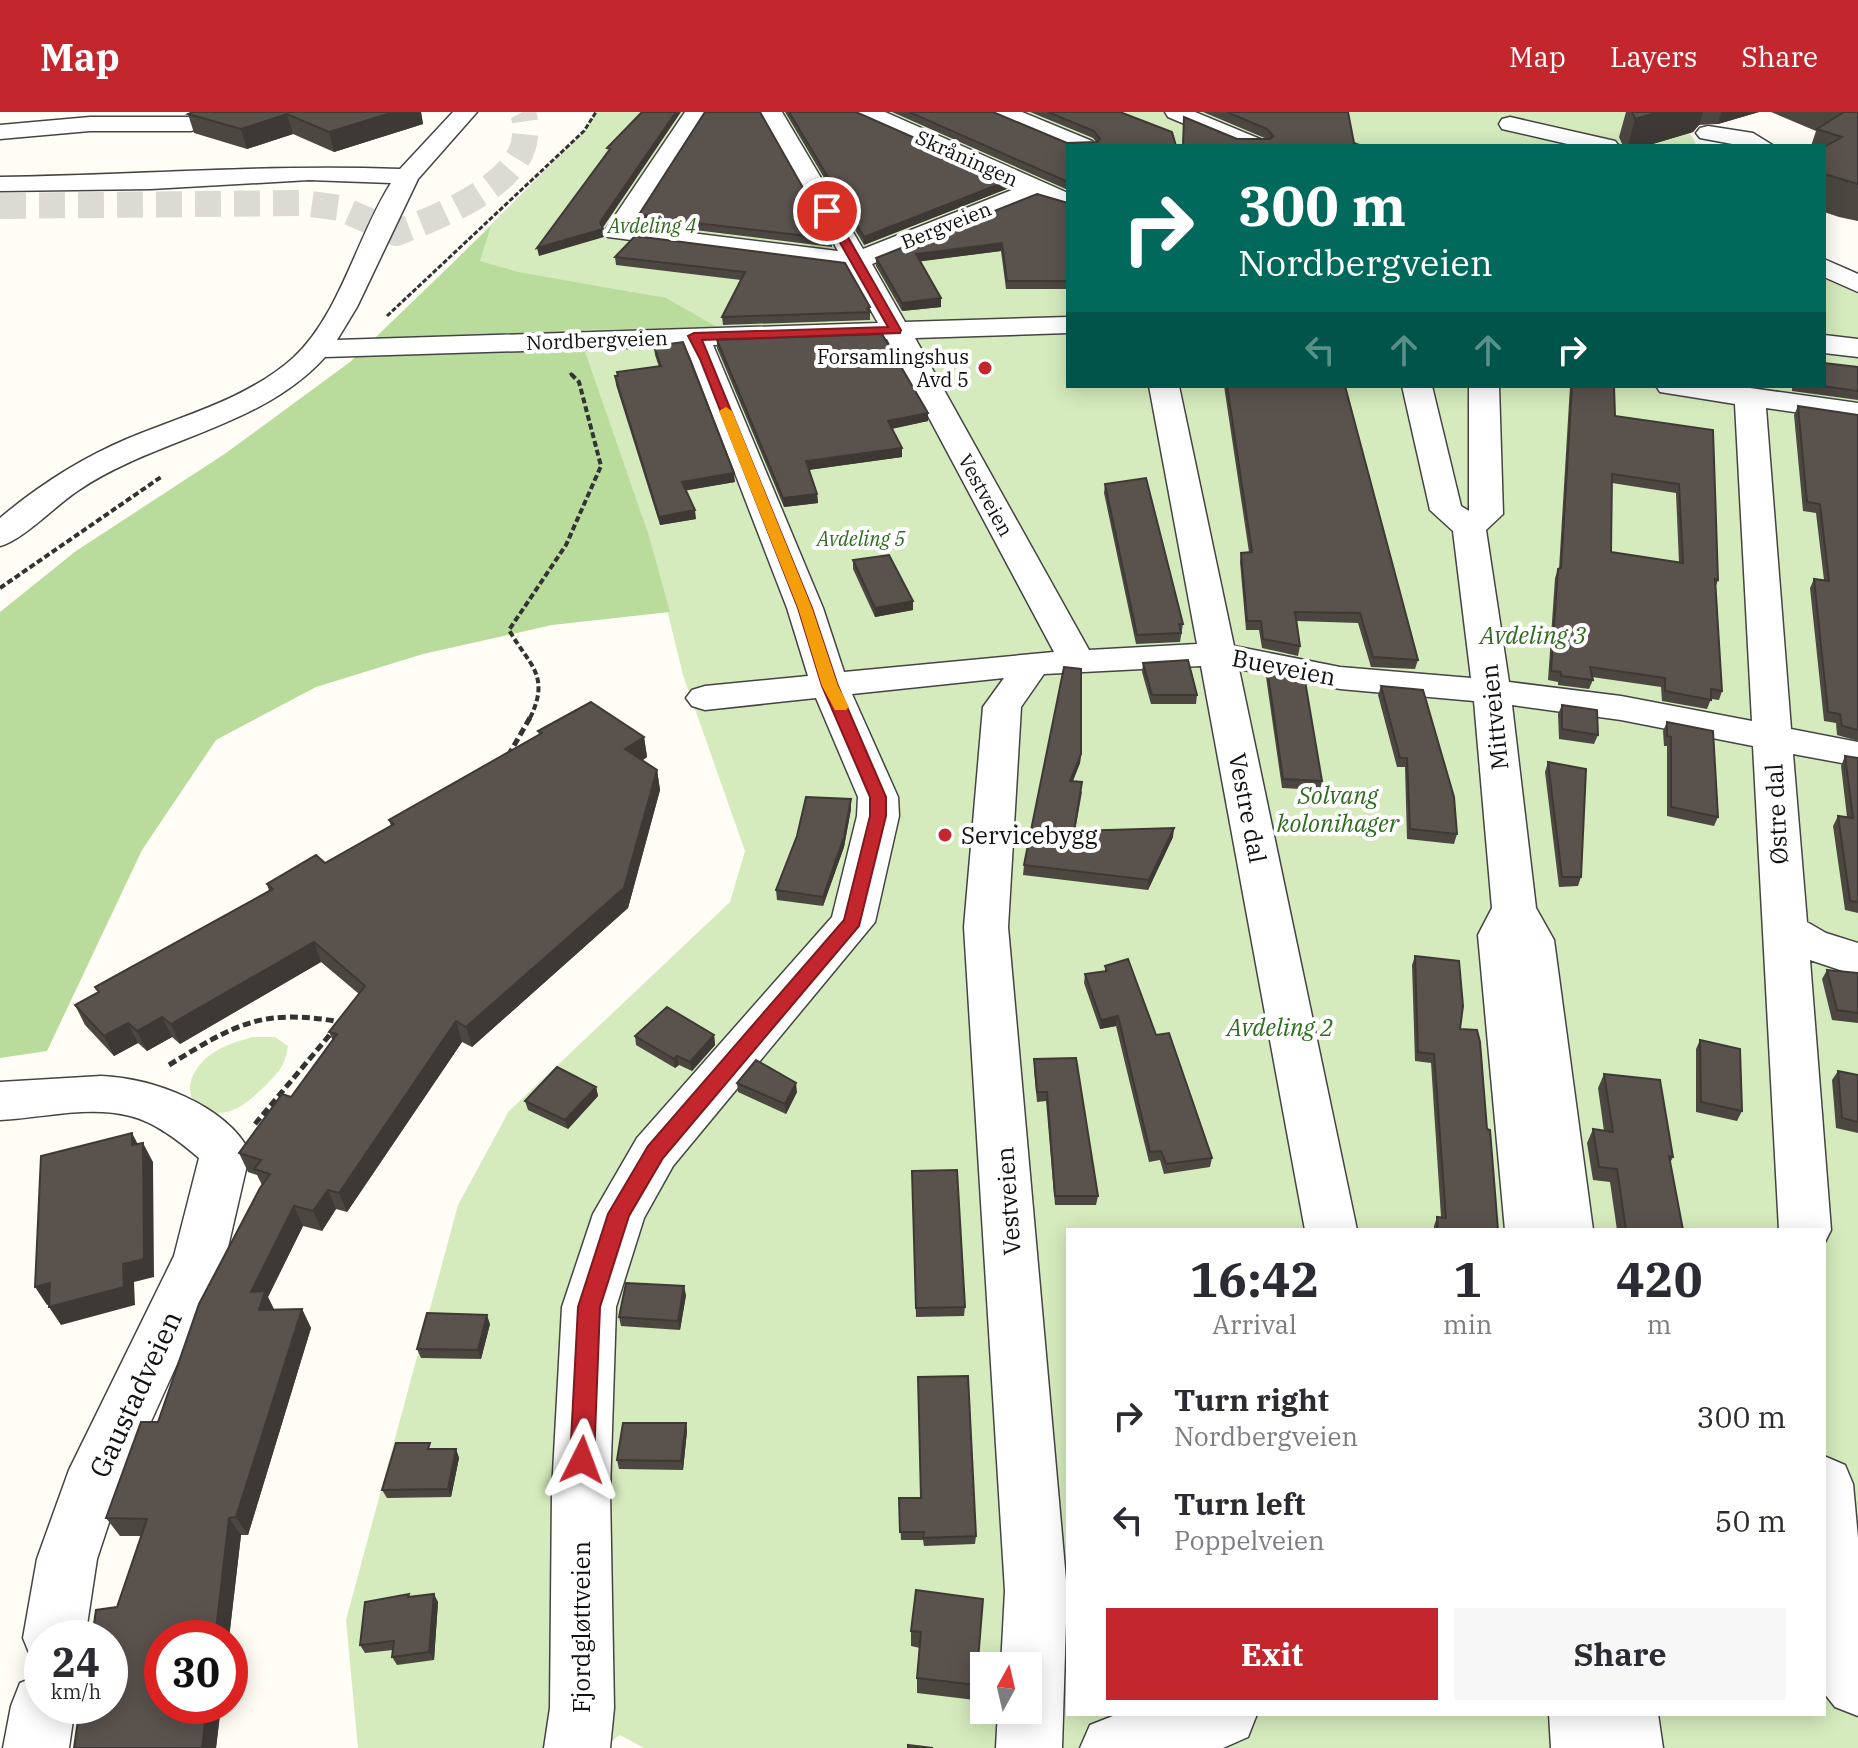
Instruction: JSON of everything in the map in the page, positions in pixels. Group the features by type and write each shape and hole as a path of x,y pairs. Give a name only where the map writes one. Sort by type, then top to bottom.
{"street":[{"path":"0,132 90,124 191,124 229,112"},
{"path":"0,536 61,488 98,464 227,411 287,376 318,349 407,176 421,157 466,112"},
{"path":"696,112 617,232 856,261"},
{"name":"Vestveien","path":"771,112 896,330 1055,662 1002,707 986,927 1036,1591 1029,1748"},
{"name":"Skråningen","path":"866,112 1066,201"},
{"path":"1002,112 1079,144"},
{"path":"1176,112 1252,144"},
{"path":"1697,112 1712,140 1745,138 1758,144"},
{"path":"1510,124 1596,144"},
{"path":"0,184 151,182 309,173 407,176"},
{"name":"Bergveien","path":"856,261 1037,189"},
{"path":"1826,268 1858,284"},
{"name":"Nordbergveien","path":"318,349 1066,325"},
{"name":"Fjordgløttveien","path":"577,1748 582,1708 581,1491 589,1307 619,1214 655,1152 853,922 878,816 878,797 830,686 805,608 706,359 694,336"},
{"path":"1826,344 1858,348"},
{"name":"Vestre dal","path":"1164,388 1331,1228"},
{"path":"1417,388 1446,510 1469,527 1486,514 1484,388"},
{"path":"1685,388 1858,412"},
{"name":"Østre dal","path":"1750,397 1805,1228"},
{"name":"Mittveien","path":"1469,527 1492,691 1514,908 1532,940 1567,1228"},
{"name":"Bueveien","path":"705,698 1055,662 1218,654 1340,678 1492,691 1621,708 1858,754"},
{"name":"Mittveien","path":"1514,908 1500,935 1531,1228"},
{"path":"1783,928 1810,944 1858,960"},
{"path":"0,1101 129,1097 184,1121 210,1136 225,1152"},
{"name":"Gaustadveien","path":"57,1620 67,1559 90,1490 200,1256 225,1152"},
{"path":"1826,1501 1844,1655"},
{"path":"1113,1748 1221,1716"},
{"path":"1581,1716 1584,1748"},
{"path":"1626,1716 1630,1748"},
{"path":"36,1748 40,1724"}],"path":[{"path":"353,348 564,151 584,131 596,112"},
{"path":"515,765 508,758 509,754 527,726 539,682 535,667 509,630 566,545 601,466 579,382 572,373 557,367 535,342"},
{"path":"225,1152 264,1117 324,1040 354,1012"},
{"path":"129,1097 164,1069 235,1025 265,1015 300,1013 342,1022"}],"green space":[{"name":"Solvang kolonihager","path":"596,112 1664,112 1680,114 1696,144 1066,144 1066,388 1826,388 1826,275 1858,289 1858,1748 644,1748 620,1735 602,1748 358,1748 346,1620 458,1205 509,1111 730,902 745,851 683,675 649,536 457,259 584,131"},
{"path":"491,226 480,261 518,272 666,298 717,327 584,330 581,340 649,536 670,612 552,625 423,654 316,687 216,740 142,850 47,1051 0,1058 0,612 76,551 226,453 350,362"},
{"path":"252,1037 275,1037 288,1046 278,1072 250,1099 228,1112 216,1113 196,1104 190,1086 203,1061 220,1049"}],"building":[{"path":"394,112 329,132 287,114 241,129 188,114"},
{"path":"642,112 676,112 600,222 603,229 537,248 610,149 607,148"},
{"path":"705,112 760,112 832,239 653,218 657,214 638,216"},
{"path":"789,112 856,112 1010,180 864,237"},
{"path":"909,112 993,112 1067,143 1097,142 1100,139 1094,131 1048,112 1120,112 1172,132 1175,144 1066,144 1066,181"},
{"path":"1227,112 1348,112 1357,144 1183,144 1184,117 1237,139 1270,139 1273,136 1267,129"},
{"path":"1632,112 1659,112 1635,119"},
{"path":"1844,112 1858,112 1858,184 1826,175 1826,146 1842,137 1817,129"},
{"path":"1037,194 1066,202 1066,281 1007,281 1002,243 916,254 941,298 902,303 876,258"},
{"path":"635,236 845,263 870,312 722,317 745,272 615,257"},
{"path":"882,334 928,413 888,421 902,448 806,461 817,494 783,498 717,340"},
{"path":"683,342 734,473 682,482 695,510 659,517 615,376 618,376 617,372 661,366 654,346"},
{"path":"1826,363 1858,367 1858,391 1826,387"},
{"path":"1227,388 1346,388 1418,660 1373,657 1360,613 1295,612 1300,646 1263,639 1261,621 1247,621 1241,553 1252,552"},
{"path":"1572,388 1614,388 1615,416 1713,430 1718,580 1715,579 1722,691 1711,689 1711,700 1665,691 1665,678 1590,667 1593,680 1561,676 1561,672 1551,671 1558,569 1561,568","holes":["1612,474 1679,484 1683,563 1611,552"]},
{"path":"1798,406 1858,415 1858,730 1842,726 1840,714 1828,712 1814,579 1829,581 1820,504 1807,502"},
{"path":"1146,478 1183,624 1179,624 1181,633 1137,635 1105,484"},
{"path":"889,555 913,601 875,608 853,560"},
{"path":"1188,660 1197,695 1152,695 1143,663"},
{"path":"1064,667 1081,669 1081,754 1070,781 1082,782 1074,831 1174,828 1149,880 1024,865"},
{"path":"1267,668 1304,675 1322,781 1283,779"},
{"path":"1381,686 1423,690 1454,797 1457,834 1410,829 1407,758 1400,758"},
{"path":"591,702 644,737 625,749 657,770 624,888 466,1027 456,1021 339,1193 328,1190 313,1211 294,1206 251,1292 265,1291 259,1310 302,1309 236,1517 229,1518 217,1620 144,1620 144,1724 205,1724 202,1748 74,1748 77,1724 128,1724 128,1620 95,1620 96,1610 117,1607 147,1519 106,1518 141,1422 158,1422 199,1304 270,1174 254,1169 261,1160 239,1153 282,1094 291,1097 337,1034 329,1032 365,986 314,942 171,1024 162,1017 137,1031 128,1023 104,1036 75,1005 99,992 95,987 273,889 267,884 316,855 325,863 394,824 389,820 542,733 538,731"},
{"path":"1562,705 1597,710 1598,735 1562,729"},
{"path":"1667,722 1713,731 1718,817 1671,807 1671,737 1667,736"},
{"path":"1845,756 1858,758 1858,902 1850,901 1838,816 1853,818"},
{"path":"1548,762 1586,769 1581,877 1562,877"},
{"path":"806,797 851,799 844,837 823,897 776,890 797,836"},
{"path":"1415,956 1459,961 1463,1006 1460,1029 1477,1030 1480,1042 1498,1228 1438,1228 1437,1217 1446,1218 1434,1054 1418,1052"},
{"path":"1128,959 1156,1035 1169,1033 1212,1158 1166,1164 1161,1151 1150,1152 1118,1016 1101,1020 1085,974 1107,971 1105,966"},
{"path":"1827,970 1858,973 1858,1013 1837,1010"},
{"path":"667,1007 714,1035 690,1062 677,1056 674,1059 635,1036"},
{"path":"1700,1040 1740,1049 1742,1111 1701,1102"},
{"path":"1076,1058 1098,1196 1055,1196 1047,1092 1037,1092 1034,1059"},
{"path":"756,1060 796,1083 785,1104 737,1083"},
{"path":"557,1067 596,1087 565,1120 525,1101"},
{"path":"1838,1071 1858,1075 1858,1122 1842,1118"},
{"path":"1604,1074 1660,1080 1673,1157 1669,1156 1683,1228 1626,1228 1617,1169 1599,1167 1593,1129 1613,1132"},
{"path":"132,1133 132,1145 143,1143 144,1259 123,1264 124,1287 49,1307 50,1283 35,1287 41,1156"},
{"path":"957,1170 965,1307 916,1308 912,1171"},
{"path":"626,1283 684,1286 678,1321 619,1317"},
{"path":"427,1313 487,1315 478,1350 417,1349"},
{"path":"968,1376 976,1536 923,1538 924,1532 900,1532 899,1498 921,1498 918,1377"},
{"path":"623,1423 686,1423 681,1461 617,1460"},
{"path":"396,1443 430,1443 428,1449 456,1449 448,1489 382,1490"},
{"path":"916,1590 983,1599 979,1652 970,1652 970,1684 917,1678 921,1632 911,1631"},
{"path":"409,1594 408,1597 434,1594 429,1652 392,1657 394,1641 360,1645 365,1602"}],"tunnel":[{"path":"0,206 304,203 340,208 396,233 454,209 509,170 520,154 525,136 522,112"}],"slow traffic":[{"path":"726,411 805,608 830,686 841,707"}],"place":[{"name":"Forsamlingshus Avd 5","path":"985,368"},
{"name":"Servicebygg","path":"945,835"}],"route":[{"path":"582,1460 589,1307 619,1214 655,1152 853,922 878,816 878,797 830,686 805,608 706,359 694,336 896,330 827,211"}],"park label":[{"name":"Avdeling 4","path":"652,225"},
{"name":"Avdeling 5","path":"861,538"},
{"name":"Avdeling 3","path":"1533,635"},
{"name":"Avdeling 2","path":"1280,1027"}]}
